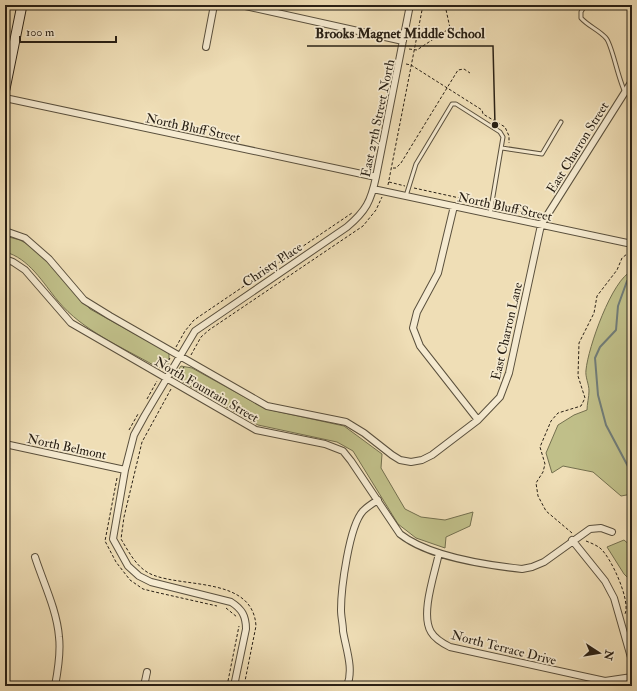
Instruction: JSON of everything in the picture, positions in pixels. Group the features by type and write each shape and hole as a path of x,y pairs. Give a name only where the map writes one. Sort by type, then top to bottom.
{"street":[{"path":"5,89 6,78 22,5"},
{"path":"206,47 214,5"},
{"path":"241,5 403,41"},
{"name":"East 27th Street North","path":"373,189 410,5"},
{"name":"East Charron Street","path":"541,225 632,80"},
{"name":"North Bluff Street","path":"5,98 376,177"},
{"name":"North Bluff Street","path":"373,189 632,244"},
{"name":"Christy Place","path":"234,686 244,642 246,621 240,607 231,602 150,582 139,576 128,566 113,539 122,469 134,435 195,331 361,215 368,204 373,189"},
{"path":"454,206 438,273 416,312 413,328 420,346 478,420"},
{"name":"East Charron Lane","path":"405,461 411,462 422,460 432,456 478,420 500,397 506,384 541,225"},
{"name":"North Fountain Street","path":"5,231 25,238 49,259 84,300 180,357 267,406 346,422 364,432 392,456 405,461"},
{"name":"North Fountain Street","path":"5,259 13,262 24,270 71,323 256,430 325,444 343,451 400,534 412,543 439,553 522,569 544,562 572,537 590,529 601,528 612,532"},
{"name":"North Belmont","path":"5,444 122,469"},
{"path":"348,686 350,676 341,611 343,583 353,532 358,519 363,511 378,500"},
{"path":"572,537 605,581 614,598 632,661"},
{"name":"North Terrace Drive","path":"439,553 427,610 427,621 431,632 438,641 450,647 605,681 632,677"},
{"path":"35,557 54,611 59,636 60,659 55,686"},
{"path":"144,686 147,672"}],"lane":[{"path":"585,5 581,12 581,18 588,26 606,38 620,83 625,92"},
{"path":"406,196 416,164 452,104 468,111 500,132 503,137 490,214"},
{"path":"502,148 542,154 561,122"}],"path":[{"path":"244,686 256,626 255,618 249,604 240,596 227,590 153,575 138,566 121,539 124,517 142,442 201,337 209,330 363,226 376,210 389,182 423,5"},
{"path":"445,5 450,28 456,32"},
{"path":"409,49 417,50 450,28"},
{"path":"405,64 411,65 482,110 483,114 505,127 509,136 509,142"},
{"path":"392,168 396,168 401,164 458,70 464,69 470,73"},
{"path":"389,182 540,216"},
{"path":"147,399 185,331 194,320 354,212"},
{"path":"572,537 546,511 538,496 536,483 544,472 545,464 540,447 550,421 558,413 581,406 585,398 578,376 579,343 594,313 598,296 603,286 617,270 622,258 632,250"},
{"path":"128,434 129,428 140,410"},
{"path":"122,469 107,522 105,541 116,562 130,580 143,589 217,606"},
{"path":"584,539 600,548 606,554 624,589 627,609 621,622"},
{"path":"225,607 233,612 238,618"},
{"path":"227,686 240,625"}],"shaded area":[{"path":"5,236 20,240 29,245 47,261 90,309 169,353 169,363 166,369 155,366 116,345 91,330 68,312 28,265 14,255 5,252"},
{"path":"632,271 632,494 621,496 593,472 563,466 552,473 546,453 558,425 574,415 587,410 589,391 586,370 591,346 609,300 624,277"},
{"path":"181,366 192,368 266,409 344,426 382,454 381,468 405,509 421,517 445,520 473,512 470,526 446,537 445,548 416,538 398,524 353,451 337,442 258,425 181,381 178,373"},
{"path":"624,540 632,547 632,582 624,574 607,547"}],"waterway":[{"path":"632,280 627,281 618,306 616,330 600,347 595,358 598,395 606,425 632,474"}],"place":[{"name":"Brooks Magnet Middle School","path":"495,125"}]}
